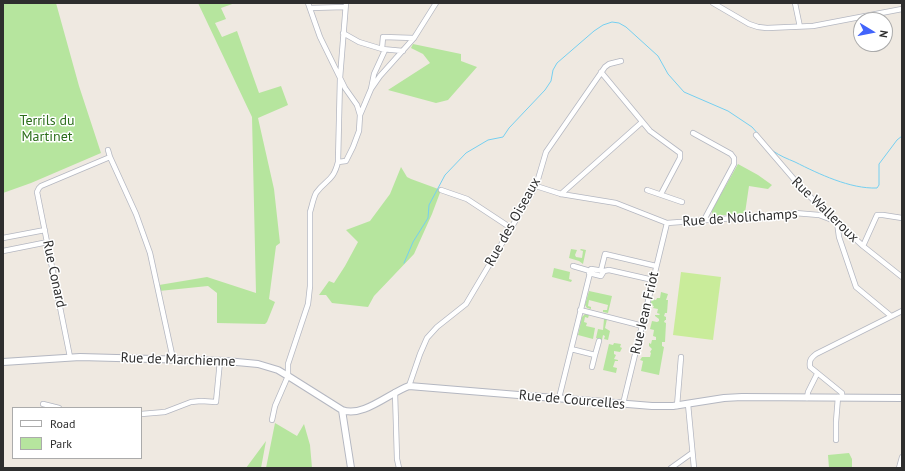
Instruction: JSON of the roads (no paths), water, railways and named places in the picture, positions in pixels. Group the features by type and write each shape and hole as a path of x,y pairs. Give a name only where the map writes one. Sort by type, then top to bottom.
{"main road":[{"name":"Rue de Marchienne","path":"3,362 70,357 220,361 258,364 278,370 342,410"},
{"name":"Rue de Courcelles","path":"342,410 348,412 359,411 409,386 652,406 677,406 724,398 902,398"},
{"path":"342,410 351,468"}],"street":[{"path":"371,89 380,76 414,38 436,3"},
{"path":"713,3 758,27 767,28 813,26 902,9"},
{"path":"795,3 800,27"},
{"path":"272,420 275,406 288,376 288,364 308,304 310,286 310,212 312,203 316,194 336,172 338,162 340,78 345,5 309,5 320,37 340,78 345,88 357,105 360,115"},
{"path":"343,33 359,42 383,50 403,51"},
{"path":"338,162 346,161 359,131 360,115 371,89 374,74 383,50 382,37 414,38"},
{"name":"Rue des Oiseaux","path":"409,386 427,338 437,327 466,304 536,186 546,152 605,67 621,61"},
{"path":"601,72 642,122 656,136 680,153 680,158 660,194"},
{"path":"561,194 642,122"},
{"path":"693,133 731,154 734,158 734,164 704,220"},
{"name":"Rue Walleroux","path":"756,135 805,192 863,246 902,277"},
{"path":"108,150 136,214 150,253 172,360"},
{"name":"Rue Conard","path":"70,357 37,192 41,186 110,157"},
{"path":"536,186 561,194 616,203 667,223"},
{"path":"441,190 467,199 511,228"},
{"path":"647,190 682,202"},
{"name":"Rue de Nolichamps","path":"667,223 748,217 772,218 795,213 819,215 836,222"},
{"path":"863,246 877,215 902,218"},
{"path":"836,222 839,237 856,287 891,316"},
{"name":"Rue Jean Friot","path":"623,404 667,223"},
{"path":"3,238 45,230"},
{"path":"3,251 48,242"},
{"path":"573,266 601,276 605,254 656,266"},
{"path":"602,270 609,270 653,280"},
{"path":"559,398 590,271"},
{"path":"580,310 643,326"},
{"path":"836,440 836,422 842,393 810,367 812,358 816,354 902,311"},
{"path":"592,367 599,341"},
{"path":"571,349 595,355"},
{"path":"677,406 681,357"},
{"path":"142,414 165,412 191,402 216,402 220,361"},
{"path":"807,398 808,392 817,374"},
{"path":"395,392 397,459 399,468"},
{"path":"43,404 55,407"},
{"path":"688,404 694,468"},
{"path":"671,468 692,453"},
{"path":"900,468 902,457"}],"waterway":[{"path":"404,263 413,242 428,218 429,205 445,175 466,153 488,140 503,137 509,128 545,90 551,81 553,70 557,63 603,25 612,22 619,23 626,27 658,56 668,74 684,92 728,111 752,127 759,135"},
{"path":"773,151 835,180 856,186 877,188 879,185 879,164 897,140 902,136"}],"park label":[{"name":"Terrils du Martinet","path":"47,130"}]}
